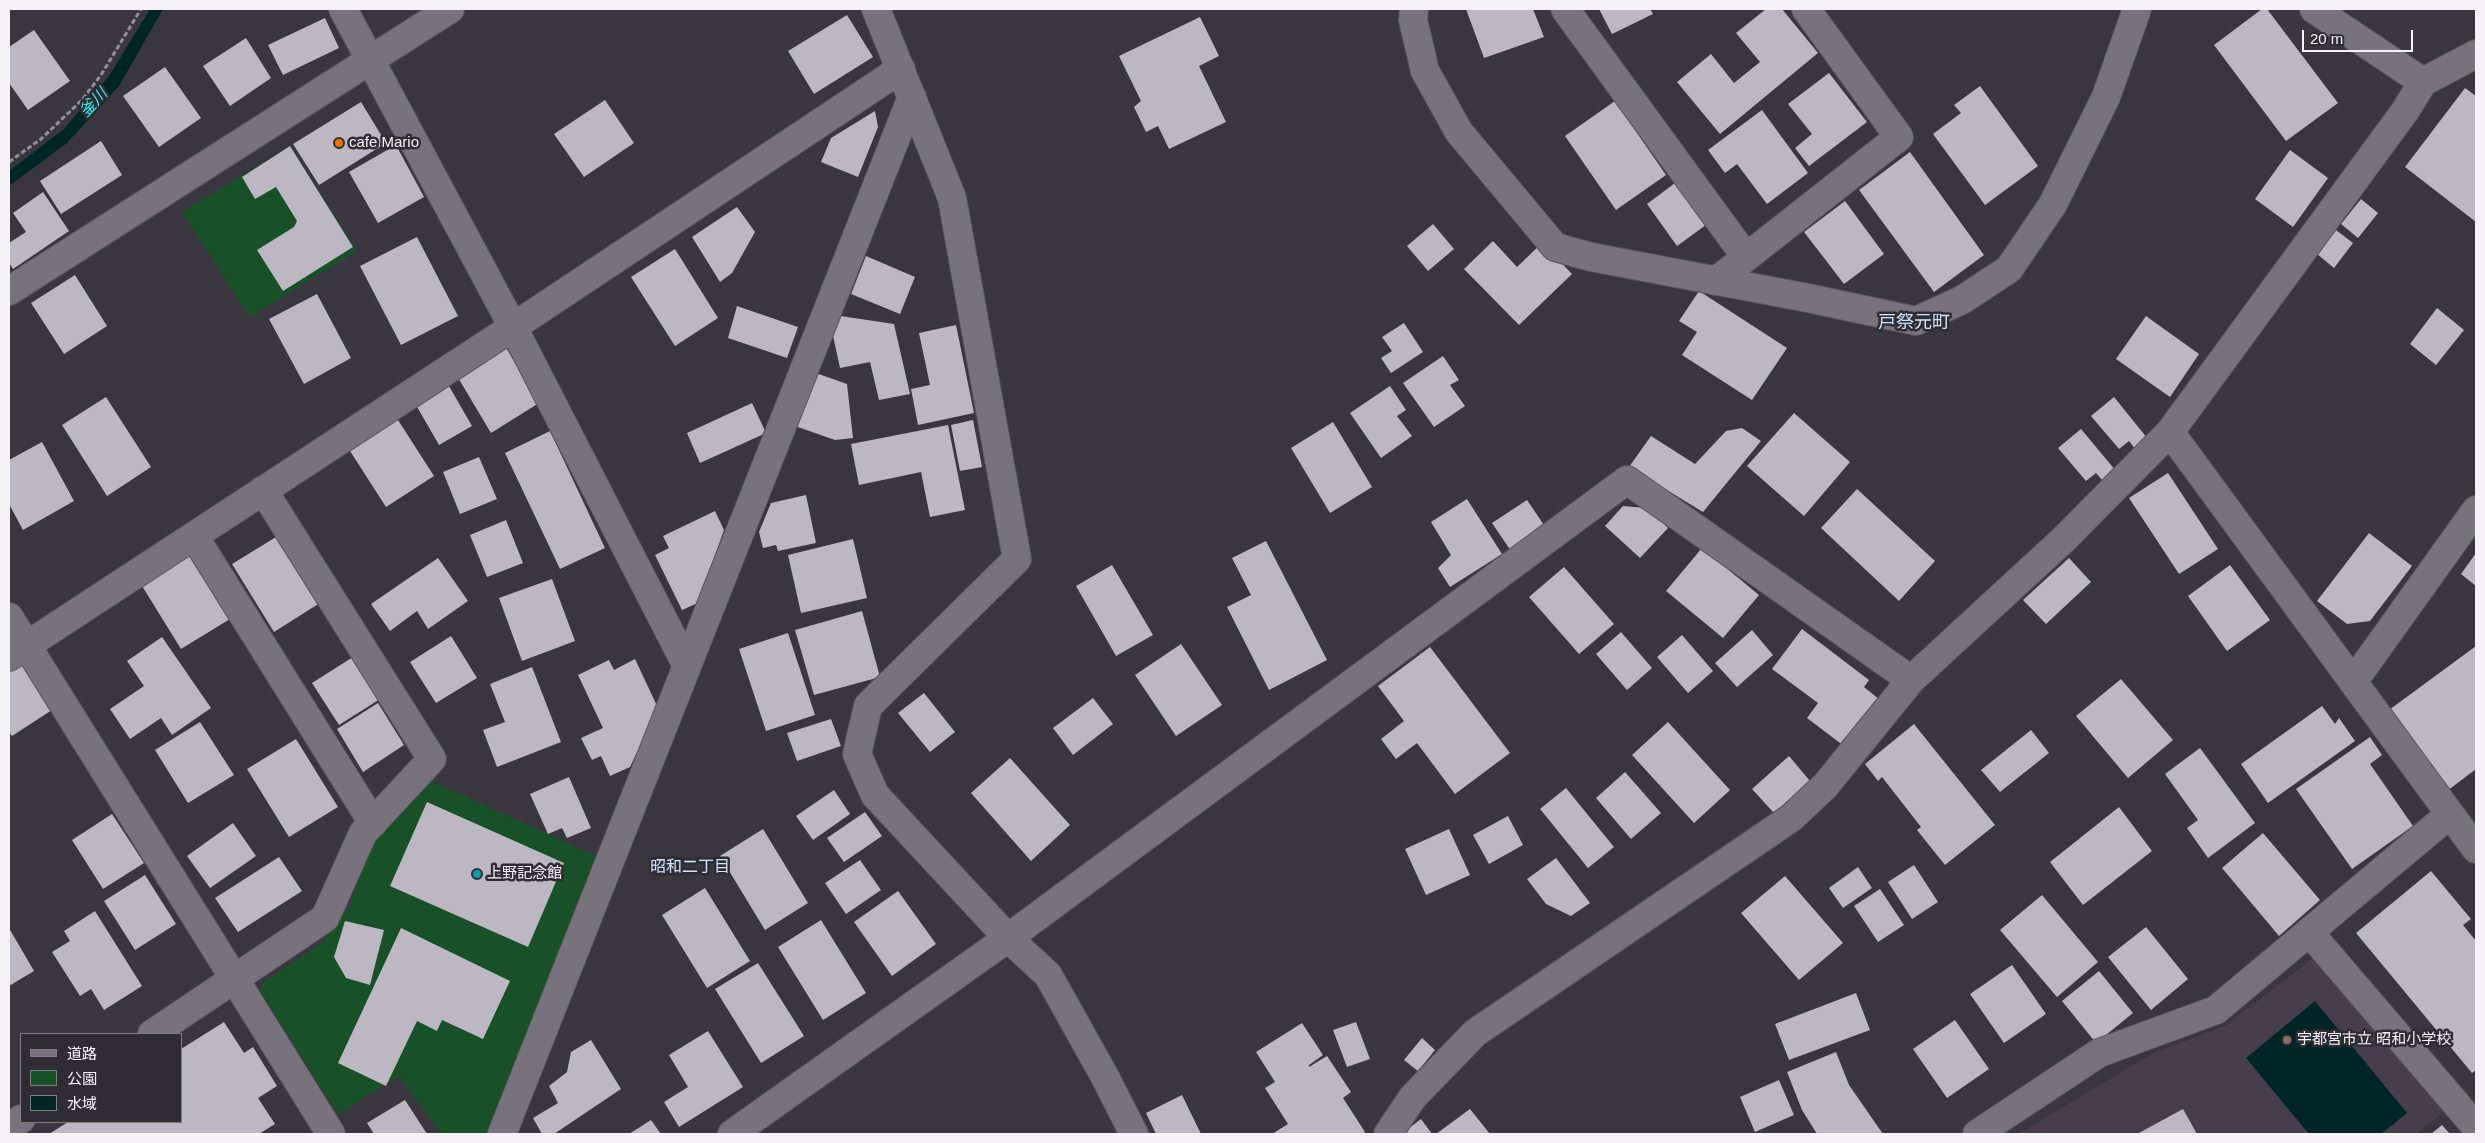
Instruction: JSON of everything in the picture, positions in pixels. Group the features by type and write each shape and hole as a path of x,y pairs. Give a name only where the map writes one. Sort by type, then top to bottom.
{"street":[{"path":"343,9 513,327 687,666"},
{"path":"9,291 450,9"},
{"path":"876,9 952,198 1017,559 868,706 857,754 875,795 1008,938 1048,975 1104,1075 1134,1134"},
{"path":"1414,9 1413,20 1425,71 1459,132 1555,247 1591,257 1716,280 1916,322 1962,300 2009,269 2053,204 2106,97 2137,9"},
{"path":"1565,9 1746,257"},
{"path":"1716,280 1899,137 1806,9"},
{"path":"2314,9 2423,82"},
{"path":"1388,1134 1413,1097 1475,1033 1791,818 1825,786 1911,680 2064,539 2170,432 2405,111 2423,82 2476,54"},
{"path":"18,651 513,327 901,69"},
{"path":"502,1134 912,97"},
{"path":"2170,432 2476,849"},
{"path":"732,1134 1008,938 1627,480 1911,680"},
{"path":"154,1033 326,918 363,833 432,759 263,490"},
{"path":"2353,682 2476,510"},
{"path":"194,536 373,823"},
{"path":"9,617 18,651 235,980 331,1134"},
{"path":"1977,1134 2099,1053 2216,1010 2450,814"},
{"path":"2309,932 2476,1127"},
{"path":"9,1127 20,1120"}],"path":[{"path":"9,162 41,139 82,100 101,75 141,9"}],"shaded area":[{"name":"宇都宮市立 昭和小学校","path":"2315,957 2446,1110 2416,1134 2018,1134 2152,1054 2225,1026"}],"green space":[{"path":"290,146 357,251 250,317 182,212"},
{"path":"425,778 598,857 496,1134 442,1134 399,1076 338,1114 260,991 263,982 321,944 350,906 364,856"}],"water":[{"name":"釜川","path":"150,9 163,9 119,86 67,143 9,186 9,171 64,129 109,76"},
{"path":"2315,1001 2407,1113 2381,1134 2309,1134 2246,1058"}],"building":[{"path":"1466,9 1533,9 1544,37 1484,58"},
{"path":"1599,9 1650,9 1653,14 1612,34"},
{"path":"1766,9 1782,9 1818,53 1720,134 1677,82 1711,54 1734,83 1760,62 1736,33"},
{"path":"2262,9 2267,9 2338,103 2286,141 2214,45"},
{"path":"847,15 873,57 814,94 788,51"},
{"path":"1200,17 1219,56 1199,66 1226,122 1169,149 1158,126 1146,132 1134,107 1141,101 1119,56"},
{"path":"325,18 339,48 283,75 268,45"},
{"path":"34,30 70,81 28,110 9,83 9,47"},
{"path":"246,38 271,78 230,106 203,66"},
{"path":"165,67 201,118 159,147 123,96"},
{"path":"1829,73 1867,122 1809,166 1795,148 1812,134 1788,104"},
{"path":"1980,86 2038,166 1985,205 1933,134 1961,113 1954,105"},
{"path":"2465,88 2476,96 2476,222 2405,167"},
{"path":"605,100 634,143 584,177 554,134"},
{"path":"1615,101 1666,175 1616,210 1565,136"},
{"name":"cafe Mario","path":"361,102 386,143 319,185 293,144"},
{"path":"1762,110 1808,173 1767,204 1737,164 1725,173 1708,150"},
{"path":"875,111 878,127 858,177 821,162 831,138"},
{"path":"101,141 122,175 61,214 40,181"},
{"path":"396,145 424,197 378,223 349,172"},
{"path":"290,146 353,247 283,291 257,250 294,227 297,221 276,187 255,199 242,177"},
{"path":"2290,150 2328,178 2293,227 2255,199"},
{"path":"1910,152 1984,255 1934,292 1859,190"},
{"path":"1679,180 1710,222 1677,246 1647,204"},
{"path":"43,192 69,231 13,269 9,263 9,243 26,232 13,213"},
{"path":"2361,199 2378,213 2358,238 2341,224"},
{"path":"1845,201 1884,254 1844,284 1804,232"},
{"path":"737,207 755,232 732,273 720,282 692,237"},
{"path":"1433,224 1454,249 1428,271 1407,246"},
{"path":"2336,230 2353,243 2334,268 2317,254"},
{"path":"417,237 458,316 401,345 360,266"},
{"path":"1493,241 1517,267 1542,243 1572,274 1519,325 1464,269"},
{"path":"675,249 718,318 675,346 631,277"},
{"path":"866,256 915,277 900,314 851,294"},
{"path":"75,275 107,326 64,354 31,303"},
{"path":"1699,291 1787,348 1752,400 1682,355 1697,332 1679,321"},
{"path":"317,294 351,358 304,384 269,319"},
{"path":"737,306 798,327 787,358 728,338"},
{"path":"2437,308 2464,330 2436,365 2410,344"},
{"path":"834,315 894,324 910,394 879,400 870,362 840,368 832,331"},
{"path":"2146,316 2199,354 2170,397 2116,359"},
{"path":"1404,323 1423,352 1391,373 1381,358 1392,351 1382,337"},
{"path":"956,325 974,413 918,425 911,389 930,385 919,333"},
{"path":"505,346 539,403 491,433 457,376"},
{"path":"1443,356 1459,380 1450,385 1465,406 1434,427 1403,383"},
{"path":"813,372 847,384 853,438 835,440 795,426"},
{"path":"449,386 472,426 439,445 416,405"},
{"path":"1390,386 1406,410 1397,416 1412,436 1381,458 1350,413"},
{"path":"106,397 151,467 107,496 62,425"},
{"path":"2114,397 2148,439 2136,450 2129,441 2119,449 2091,416"},
{"path":"752,403 766,433 700,463 687,433"},
{"path":"1794,413 1850,462 1804,516 1747,466"},
{"path":"398,420 434,476 386,507 350,451"},
{"path":"973,420 982,467 960,471 951,425"},
{"path":"1333,422 1372,487 1330,513 1291,448"},
{"path":"948,425 965,510 930,517 921,472 859,485 851,444"},
{"path":"1742,428 1761,441 1703,512 1629,467 1651,436 1695,464 1726,431"},
{"path":"2081,429 2116,471 2103,481 2096,473 2086,481 2058,448"},
{"path":"550,431 605,548 560,569 505,453"},
{"path":"42,442 74,501 23,530 9,504 9,460"},
{"path":"479,457 497,499 460,514 443,472"},
{"path":"2168,473 2218,549 2179,574 2129,498"},
{"path":"1857,489 1935,561 1899,601 1821,528"},
{"path":"806,495 816,543 778,551 776,545 763,548 759,532 771,503"},
{"path":"1467,499 1502,554 1450,587 1438,568 1451,555 1431,522"},
{"path":"1527,500 1546,528 1511,551 1492,523"},
{"path":"1623,506 1647,508 1668,528 1640,558 1605,526"},
{"path":"715,511 724,530 698,603 682,610 655,555 669,548 663,536"},
{"path":"506,520 523,563 487,577 470,535"},
{"path":"2369,533 2412,566 2370,621 2347,624 2317,601"},
{"path":"281,534 323,601 274,632 232,564"},
{"path":"853,539 867,598 801,613 788,555"},
{"path":"1266,541 1327,660 1269,690 1227,607 1251,595 1232,558"},
{"path":"1702,548 1759,595 1723,638 1666,591"},
{"path":"188,551 230,619 181,649 139,581"},
{"path":"2476,553 2476,586 2461,574"},
{"path":"438,558 468,601 428,629 417,611 390,631 371,604"},
{"path":"2069,558 2091,582 2046,624 2023,600"},
{"path":"1112,565 1153,635 1116,656 1076,586"},
{"path":"2230,565 2270,620 2227,651 2188,596"},
{"path":"1564,567 1614,624 1579,654 1529,597"},
{"path":"552,579 575,641 522,661 499,598"},
{"path":"862,611 880,677 814,695 795,630"},
{"path":"1802,629 1869,680 1864,687 1879,699 1844,746 1807,718 1818,703 1772,669"},
{"path":"1752,630 1773,655 1737,687 1715,663"},
{"path":"1621,632 1652,668 1627,690 1596,654"},
{"path":"788,633 815,715 766,731 739,649"},
{"path":"1682,635 1713,671 1688,693 1657,657"},
{"path":"451,636 477,678 436,703 410,662"},
{"path":"162,637 211,708 172,735 161,718 130,739 110,709 144,686 127,661"},
{"path":"1181,644 1222,705 1176,736 1135,675"},
{"path":"2476,646 2476,769 2447,791 2389,710"},
{"path":"1430,647 1510,753 1455,794 1417,743 1396,759 1381,739 1404,721 1378,686"},
{"path":"353,657 380,699 339,725 312,683"},
{"path":"635,659 658,708 630,767 610,776 601,756 592,760 581,738 603,728 578,675 609,660 614,670"},
{"path":"20,661 52,710 12,736 9,732 9,669"},
{"path":"532,667 561,742 497,767 483,730 505,722 490,684"},
{"path":"2121,679 2173,740 2128,778 2076,716"},
{"path":"924,693 955,732 930,752 898,713"},
{"path":"1093,698 1113,724 1073,755 1053,728"},
{"path":"378,703 404,745 363,772 337,729"},
{"path":"2322,706 2335,724 2339,718 2355,741 2268,803 2241,764"},
{"path":"831,719 841,746 797,761 787,733"},
{"path":"200,722 234,775 188,803 155,750"},
{"path":"1668,722 1730,790 1694,823 1632,755"},
{"path":"1914,724 1995,825 1945,865 1917,830 1921,827 1882,777 1878,781 1865,764"},
{"path":"2031,730 2049,753 2000,792 1981,770"},
{"path":"2370,737 2382,755 2370,764 2413,826 2352,869 2296,789"},
{"path":"296,739 338,807 289,837 247,769"},
{"path":"2200,748 2255,823 2208,858 2187,828 2198,820 2165,774"},
{"path":"1789,756 1810,781 1774,813 1752,789"},
{"path":"1010,758 1070,825 1031,861 971,793"},
{"path":"1625,772 1661,813 1631,839 1596,798"},
{"path":"569,777 591,828 567,838 562,828 548,834 530,794"},
{"path":"1566,788 1614,847 1588,868 1540,809"},
{"path":"834,790 850,814 813,840 796,816"},
{"name":"上野記念館","path":"427,802 564,863 528,947 390,886"},
{"path":"2119,807 2152,851 2083,905 2050,862"},
{"path":"865,812 882,836 844,862 827,838"},
{"path":"112,814 144,863 103,889 72,840"},
{"path":"1508,816 1523,845 1489,864 1473,835"},
{"path":"233,823 256,856 210,888 187,856"},
{"path":"763,829 808,903 765,930 720,856"},
{"path":"1449,829 1470,875 1426,895 1405,849"},
{"path":"2263,833 2320,900 2279,936 2222,868"},
{"path":"279,857 302,891 238,932 215,898"},
{"path":"1556,858 1590,903 1571,916 1546,904 1527,879"},
{"path":"860,860 881,890 846,914 825,883"},
{"path":"1914,865 1938,902 1912,919 1888,882"},
{"path":"1858,867 1872,888 1843,908 1829,888"},
{"path":"2431,871 2471,919 2463,925 2476,941 2476,1070 2472,1073 2356,933"},
{"path":"145,875 176,924 135,950 104,901"},
{"path":"1785,876 1843,943 1799,980 1741,913"},
{"path":"705,888 750,961 707,988 662,915"},
{"path":"1880,889 1904,925 1878,942 1854,906"},
{"path":"898,891 936,944 892,976 854,922"},
{"path":"2042,895 2098,962 2057,997 2000,930"},
{"path":"95,911 142,986 104,1010 91,989 80,996 52,952 70,941 64,931"},
{"path":"821,920 866,993 823,1020 778,947"},
{"path":"345,921 384,930 370,985 346,978 334,957"},
{"path":"2146,927 2188,979 2151,1010 2108,957"},
{"path":"9,928 34,971 9,986"},
{"path":"401,928 510,981 483,1039 442,1020 437,1031 417,1021 386,1086 338,1063"},
{"path":"758,963 804,1036 761,1063 715,989"},
{"path":"2012,965 2046,1014 2004,1043 1970,994"},
{"path":"2099,971 2133,1013 2096,1043 2062,1001"},
{"path":"1856,993 1870,1030 1789,1060 1775,1024"},
{"path":"1955,1020 1989,1069 1947,1098 1913,1049"},
{"path":"224,1022 244,1053 253,1047 277,1086 258,1098 275,1124 259,1134 49,1134 66,1123 182,1123 182,1048"},
{"path":"1356,1022 1370,1059 1347,1067 1333,1030"},
{"path":"1302,1023 1323,1055 1309,1065 1309,1067 1327,1056 1351,1092 1343,1098 1365,1132 1362,1134 1272,1134 1288,1124 1265,1088 1275,1082 1256,1052"},
{"path":"708,1031 743,1087 679,1127 664,1102 688,1087 669,1055"},
{"path":"1422,1038 1435,1050 1418,1071 1404,1060"},
{"path":"591,1040 621,1089 554,1134 542,1134 533,1118 558,1103 549,1086 567,1072 571,1052"},
{"path":"1836,1052 1849,1085 1883,1134 1817,1134 1802,1110 1787,1072"},
{"path":"1779,1080 1794,1115 1755,1132 1740,1097"},
{"path":"1182,1095 1201,1134 1156,1134 1146,1113"},
{"path":"405,1100 427,1134 374,1134 367,1123"},
{"path":"1470,1109 1490,1134 1436,1134"},
{"path":"2183,1109 2197,1134 2137,1134"},
{"path":"1421,1119 1432,1134 1405,1134 1409,1128"},
{"path":"651,1120 661,1134 629,1134"},
{"path":"2442,1125 2450,1134 2431,1134"}],"place":[{"name":"cafe Mario","path":"339,143"},
{"name":"上野記念館","path":"477,874"},
{"name":"宇都宮市立 昭和小学校","path":"2287,1040"}],"district":[{"name":"戸祭元町","path":"1914,323"},
{"name":"昭和二丁目","path":"690,868"}]}
